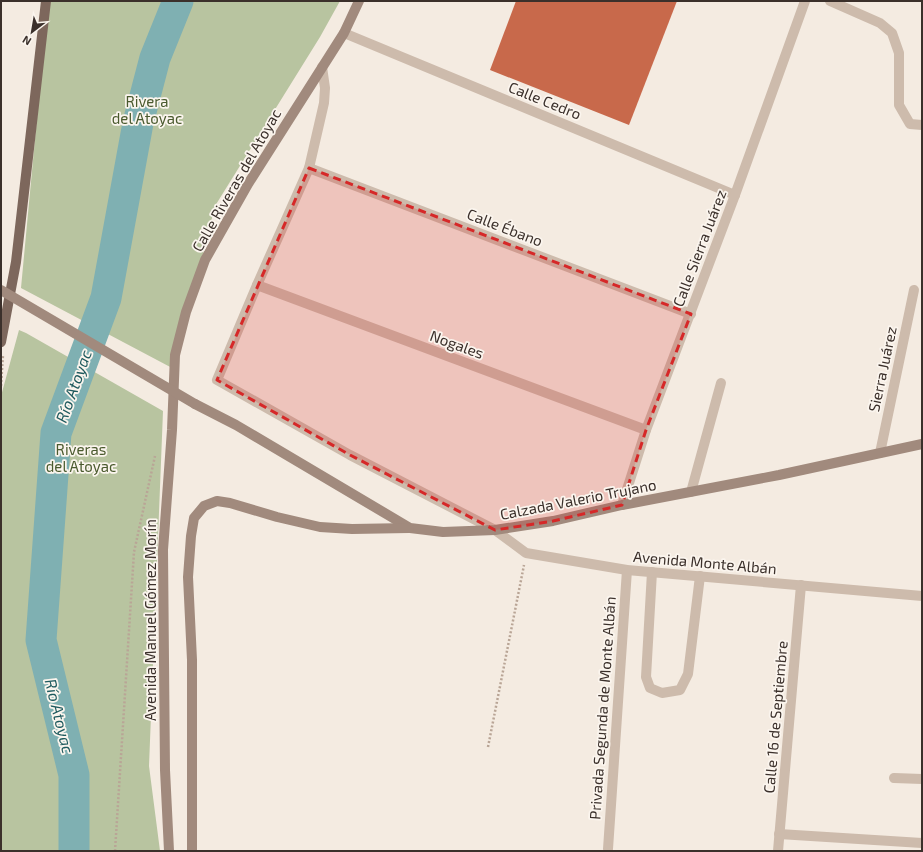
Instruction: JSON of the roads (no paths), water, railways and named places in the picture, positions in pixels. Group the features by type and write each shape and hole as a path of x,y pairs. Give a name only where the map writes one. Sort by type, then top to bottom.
{"main road":[{"path":"1,342 16,262 46,1"}],"street":[{"name":"Calle Riveras del Atoyac","path":"173,388 175,355 186,312 205,260 248,184 344,33 359,1"},
{"name":"Calle Sierra Juárez","path":"622,505 646,430 691,314 805,1"},
{"path":"830,1 880,23 892,33 899,53 900,105 910,124 922,125"},
{"name":"Calle Cedro","path":"344,33 735,195"},
{"path":"257,286 310,168 324,103 325,88 322,67"},
{"name":"Calle Ébano","path":"310,168 691,314"},
{"name":"Nogales","path":"257,286 646,430"},
{"name":"Avenida Monte Albán","path":"257,286 217,380 350,455 495,530 526,553 627,570 922,596"},
{"name":"Calzada Valerio Trujano","path":"1,290 195,404 236,424 410,528 443,532 495,530 553,521 622,505 922,444"},
{"name":"Sierra Juárez","path":"880,453 914,290"},
{"path":"691,492 721,384"},
{"name":"Avenida Manuel Gómez Morín","path":"169,851 165,770 163,550 172,430 173,388"},
{"path":"192,851 192,660 188,577 194,518 204,506 217,501 230,503 277,517 320,527 352,529 410,528"},
{"name":"Privada Segunda de Monte Albán","path":"608,849 627,570"},
{"path":"652,572 646,677 650,688 662,693 680,690 688,674 700,576"},
{"name":"Calle 16 de Septiembre","path":"778,851 801,585"},
{"path":"894,778 922,779"},
{"path":"779,834 922,843"}],"waterway":[{"name":"Río Atoyac","path":"74,851 74,775 41,640 56,433 106,298 138,123 155,58 178,1"}],"park label":[{"name":"Rivera del Atoyac","path":"147,110"},
{"name":"Riveras del Atoyac","path":"81,458"}]}
